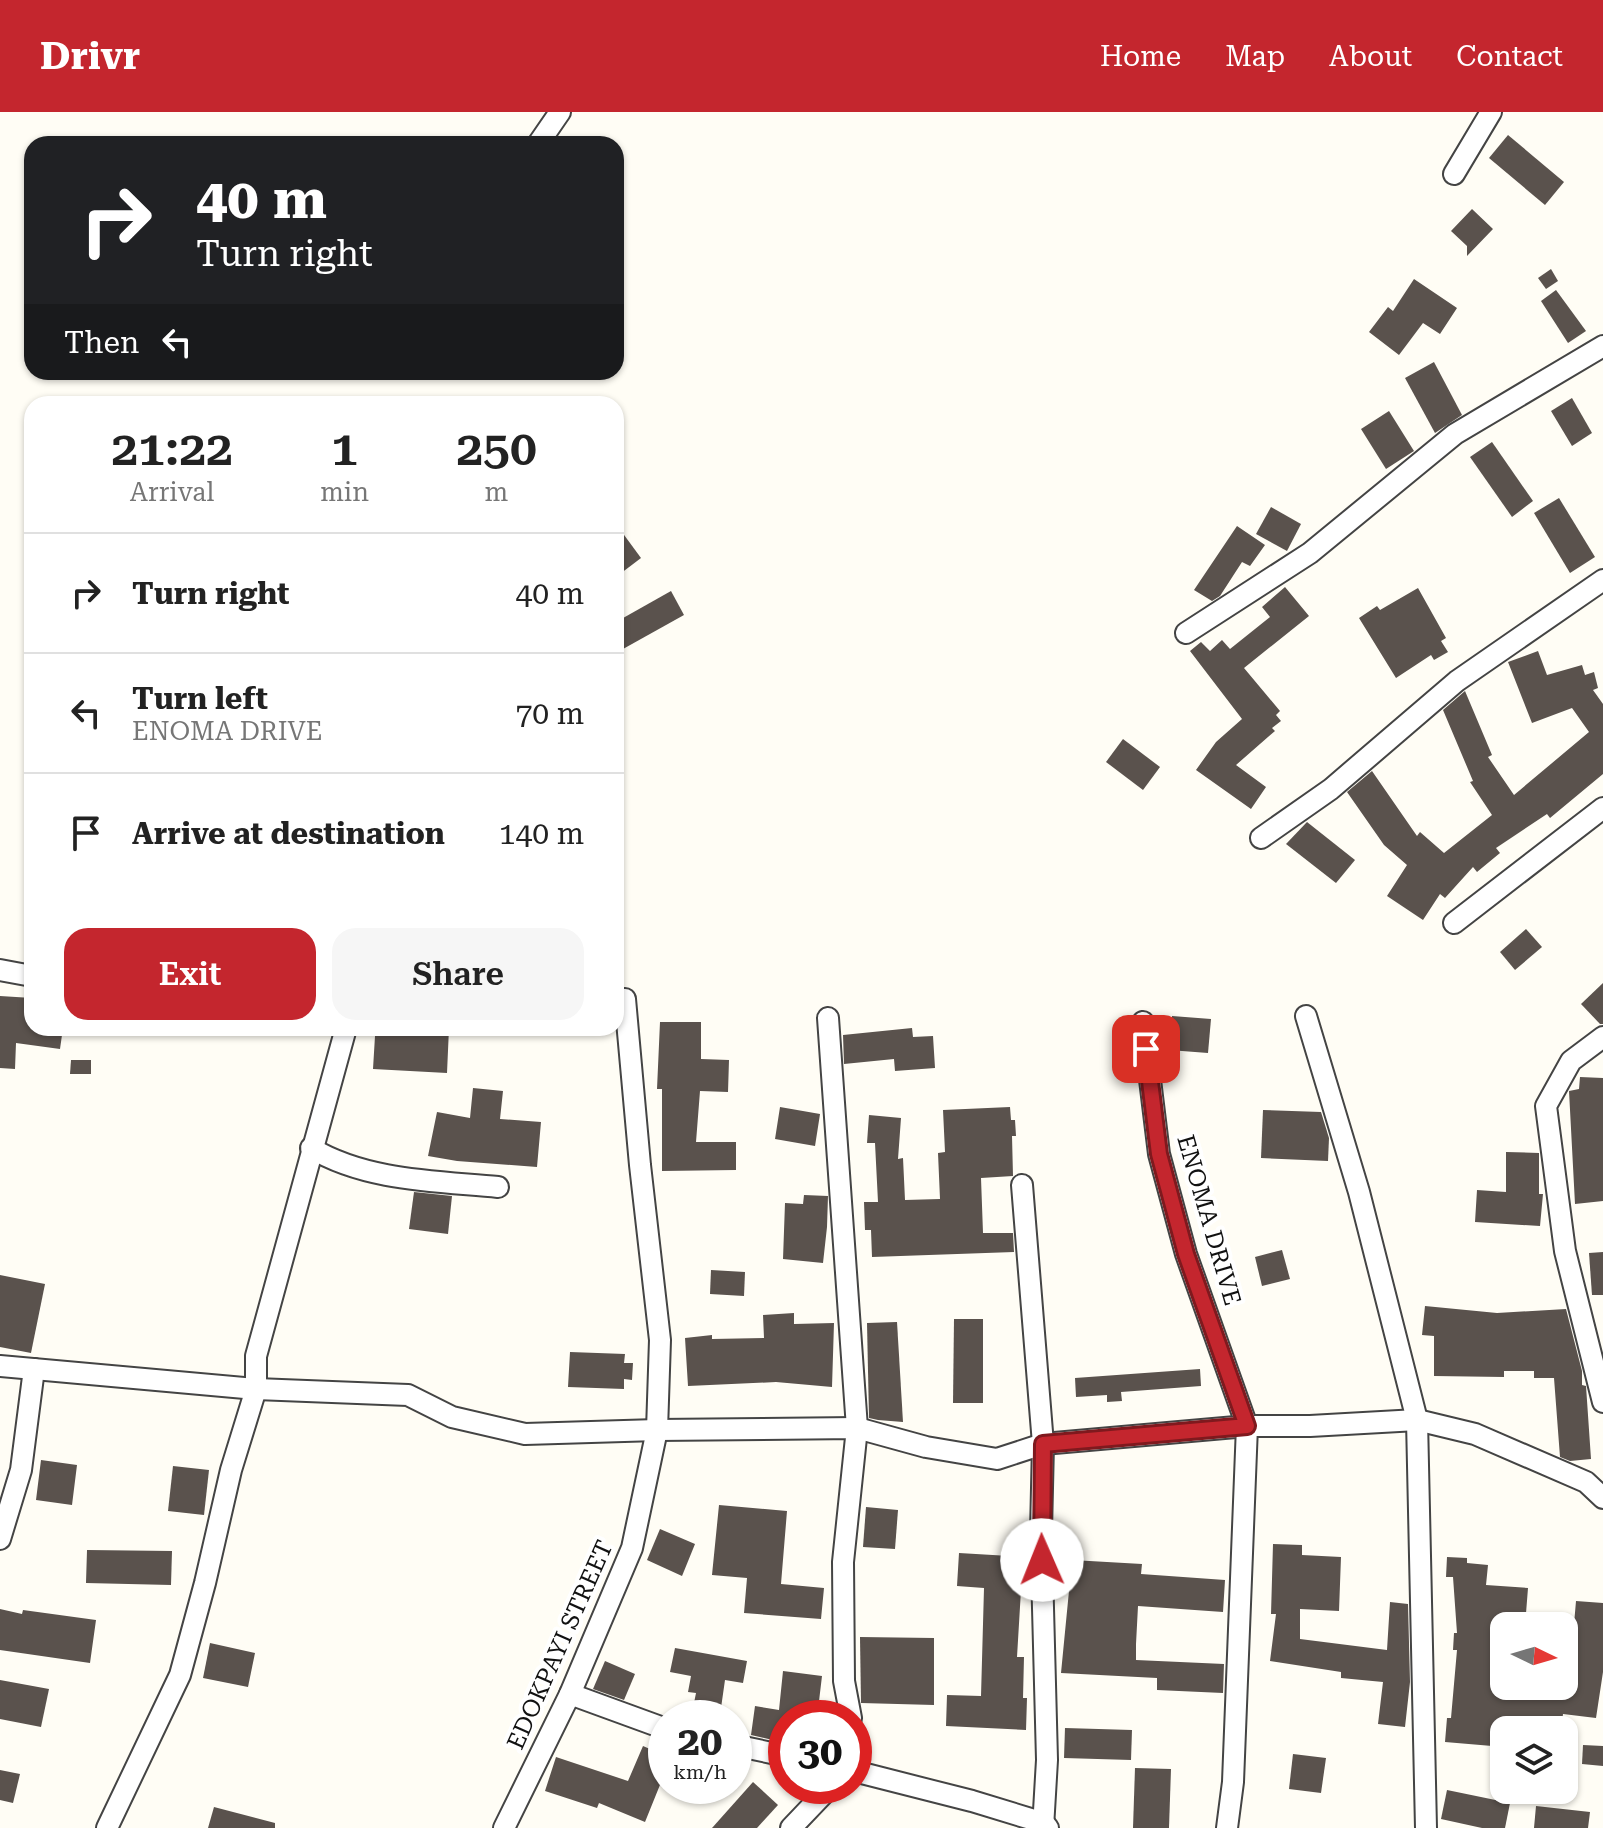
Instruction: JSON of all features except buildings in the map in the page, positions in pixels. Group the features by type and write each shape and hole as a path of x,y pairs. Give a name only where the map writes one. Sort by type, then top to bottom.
{"street":[{"path":"544,136 560,112"},
{"path":"1454,174 1491,112"},
{"path":"1186,633 1310,553 1455,434 1603,346"},
{"path":"1261,838 1331,789 1457,681 1603,580"},
{"path":"1454,923 1603,808"},
{"path":"0,970 24,974"},
{"name":"EDOKPAYI STREET","path":"504,1828 570,1694 632,1548 657,1430 660,1340 625,999"},
{"path":"1306,1016 1359,1192 1417,1420 1426,1828"},
{"path":"828,1018 857,1428 843,1562 844,1681 848,1700"},
{"name":"ENOMA DRIVE","path":"1143,1022 1159,1154 1186,1254 1247,1426"},
{"path":"107,1828 180,1675 231,1470 256,1389 256,1356 344,1036"},
{"path":"1603,1037 1571,1061 1546,1106 1565,1251 1603,1402"},
{"path":"311,1148 335,1163 405,1178 498,1187"},
{"path":"872,1776 972,1801 1045,1826 1047,1760 1041,1532 1043,1444 1022,1185"},
{"path":"1582,1309 1603,1309"},
{"path":"0,1366 256,1389 408,1395 452,1417 525,1434 857,1428 926,1447 997,1459 1043,1444 1247,1426 1417,1420 1475,1434 1586,1482 1603,1498"},
{"path":"0,1539 21,1470 34,1369"},
{"path":"1227,1828 1233,1782 1247,1426"},
{"path":"570,1694 648,1722"},
{"path":"791,1828 814,1804"}],"route":[{"path":"1042,1560 1043,1444 1247,1426 1186,1254 1159,1154 1146,1049"}]}
